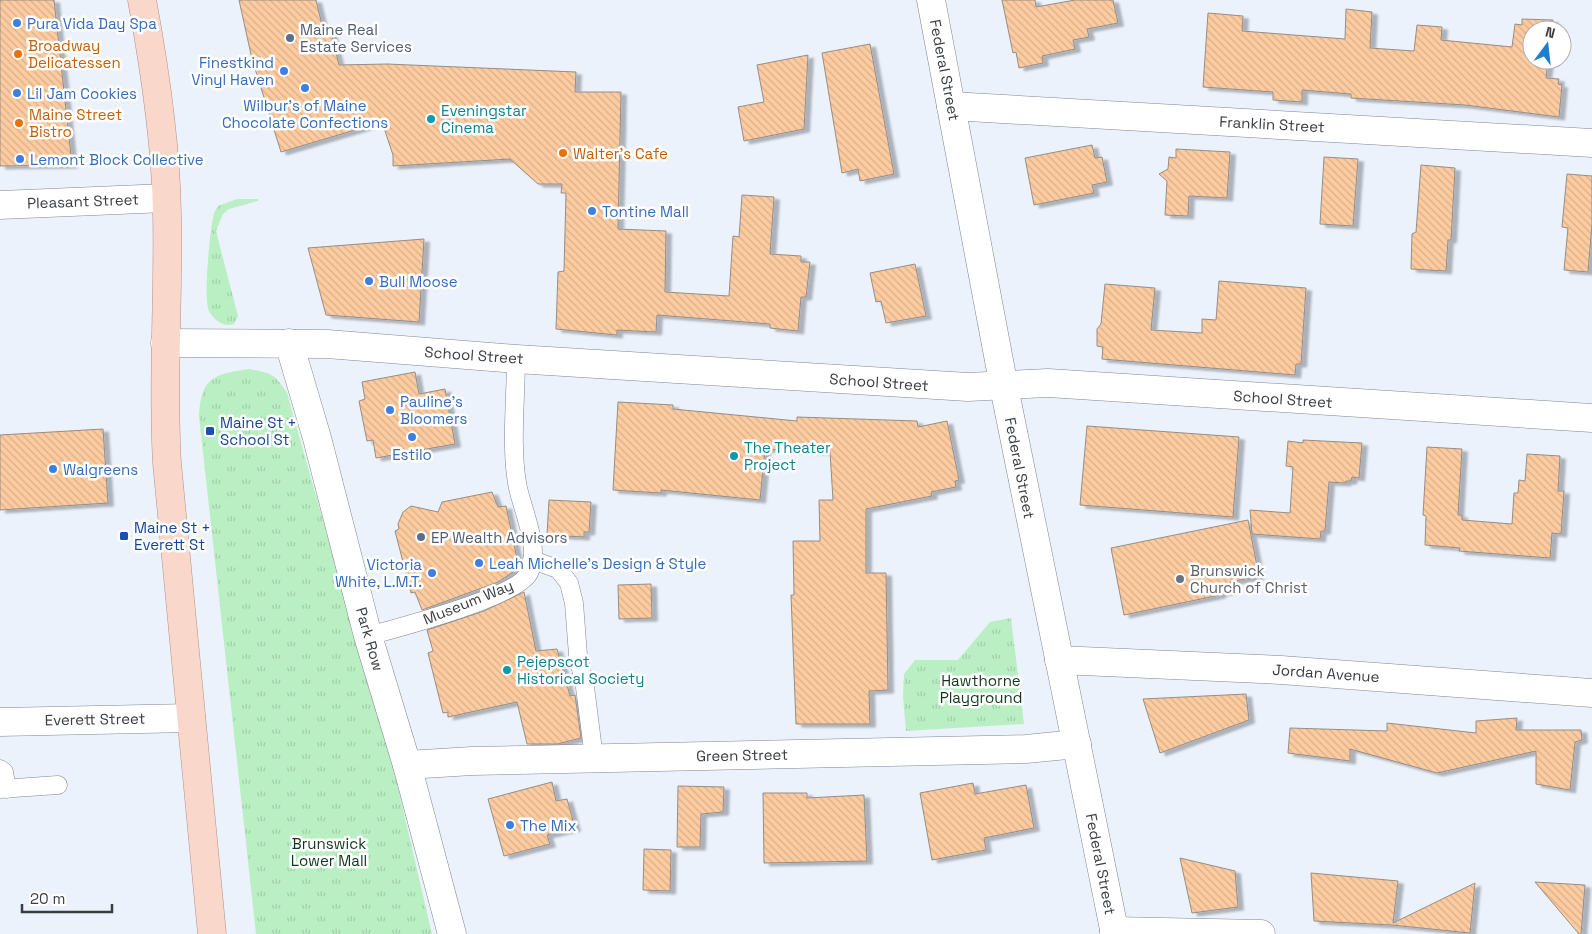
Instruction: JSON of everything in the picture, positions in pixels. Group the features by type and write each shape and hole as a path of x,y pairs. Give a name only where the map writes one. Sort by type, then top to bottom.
{"main road":[{"path":"142,0 154,62 166,198 164,400 167,463 212,934"}],"street":[{"name":"Federal Street","path":"932,0 1004,387 1114,932"},
{"name":"Franklin Street","path":"952,106 1592,143"},
{"name":"Pleasant Street","path":"0,205 166,198"},
{"name":"School Street","path":"165,343 327,344 516,359 948,386 1004,387 1048,383 1592,418"},
{"name":"Park Row","path":"289,343 317,438 368,636 407,766 452,934"},
{"name":"Jordan Avenue","path":"1059,660 1281,670 1592,693"},
{"name":"Everett Street","path":"0,722 191,718"},
{"name":"Green Street","path":"407,766 472,761 1026,749 1077,744"},
{"path":"1114,932 1261,934"}],"lane":[{"name":"Museum Way","path":"368,636 435,617 512,588 529,574 533,541 517,486 515,447 516,359"},
{"path":"532,560 558,569 569,583 574,603 578,655 586,687 594,758"},
{"path":"0,769 4,772 4,789 58,785"}],"green space":[{"path":"237,199 258,199 258,201 229,209 223,214 216,231 238,316 234,324 227,325 216,320 209,311 207,304 208,263 214,213 218,206"},
{"name":"Brunswick Lower Mall","path":"249,369 271,375 279,381 287,393 396,779 432,934 256,934 199,416 203,393 211,380 226,373"},
{"name":"Hawthorne Playground","path":"1011,618 1024,724 906,731 903,697 904,674 915,660 958,660 990,622"}],"building":[{"path":"0,0 54,0 72,165 0,166"},
{"path":"239,0 316,0 323,29 330,28 339,65 387,64 576,72 575,92 621,92 618,229 666,231 665,292 729,296 733,236 739,237 742,195 774,197 770,254 801,256 801,262 810,262 806,297 801,297 798,331 770,328 770,324 657,315 656,332 617,330 617,335 556,329 558,272 564,271 566,193 561,193 562,184 538,184 510,159 393,166 393,155 382,122 281,152 252,59"},
{"path":"1002,0 1035,0 1036,7 1075,0 1113,0 1118,23 1087,29 1089,37 1073,40 1075,49 1042,56 1043,63 1019,68 1016,52 1013,53"},
{"path":"1346,9 1372,12 1370,48 1414,51 1417,25 1442,27 1441,40 1512,47 1515,24 1522,25 1522,70 1547,70 1546,78 1559,79 1558,84 1562,85 1559,117 1465,105 1351,98 1351,94 1302,90 1302,102 1273,100 1273,92 1203,87 1208,13 1243,16 1242,31 1345,39"},
{"path":"870,44 894,174 860,181 858,169 842,173 822,53"},
{"path":"808,55 804,129 744,141 738,107 764,102 757,65"},
{"path":"1092,145 1095,158 1102,157 1107,182 1092,185 1094,193 1034,205 1025,158"},
{"path":"1176,149 1230,152 1227,198 1189,196 1188,216 1165,215 1167,181 1159,174 1168,169 1169,157 1176,158"},
{"path":"1324,157 1358,159 1353,226 1320,224"},
{"path":"1421,165 1455,168 1451,240 1448,240 1446,271 1411,269 1412,234 1416,232"},
{"path":"1567,174 1592,176 1592,224 1588,272 1564,270 1568,228 1562,227"},
{"name":"Bull Moose","path":"424,239 419,322 326,315 308,248"},
{"path":"915,264 926,316 886,323 881,301 876,302 870,273"},
{"path":"1219,281 1306,288 1301,364 1296,364 1295,375 1102,359 1103,347 1097,346 1097,329 1101,324 1105,284 1155,288 1151,330 1202,333 1202,319 1216,320"},
{"path":"415,372 419,394 445,389 455,444 376,458 373,440 367,441 359,401 365,399 362,382"},
{"path":"618,402 673,405 673,409 797,421 797,417 917,421 918,427 947,421 959,480 955,481 956,487 931,492 932,496 866,509 866,573 886,573 888,690 869,691 870,724 796,724 791,595 794,595 793,541 820,541 819,500 833,500 830,452 765,449 760,500 661,490 661,493 613,490"},
{"path":"1087,426 1239,437 1233,517 1080,505"},
{"name":"Walgreens","path":"103,429 108,503 0,510 0,435"},
{"path":"1303,440 1362,443 1359,478 1352,477 1351,481 1346,481 1345,483 1329,482 1325,531 1321,531 1320,539 1252,534 1250,510 1290,513 1293,467 1286,466 1288,441 1303,443"},
{"path":"1427,447 1462,449 1458,515 1462,515 1462,520 1512,524 1514,493 1518,493 1519,480 1525,481 1527,454 1560,456 1558,491 1564,491 1561,534 1552,533 1550,558 1459,551 1460,548 1425,545 1426,516 1423,515"},
{"path":"492,492 498,507 506,506 519,568 498,582 422,610 415,592 411,593 395,531 399,529 398,524 403,512 411,506 438,512 442,502"},
{"path":"549,500 591,502 589,532 584,532 584,537 547,535"},
{"name":"Brunswick Church of Christ","path":"1248,520 1259,576 1230,582 1231,591 1220,593 1220,595 1124,615 1111,548"},
{"path":"651,584 652,618 619,619 618,585"},
{"path":"524,592 536,651 557,649 570,696 575,695 581,738 557,744 527,744 517,702 448,717 448,712 443,713 428,653 433,651 427,630 484,611"},
{"path":"1246,694 1249,720 1160,753 1143,699"},
{"path":"1517,718 1516,730 1581,730 1582,740 1575,742 1570,790 1536,784 1536,751 1437,773 1350,749 1350,761 1288,753 1290,728 1387,731 1387,723 1476,733 1476,721"},
{"path":"552,782 556,801 567,799 575,828 547,835 550,844 504,856 488,799"},
{"path":"973,783 975,794 1026,785 1034,828 984,838 986,850 932,860 920,793"},
{"path":"678,786 724,787 723,812 701,814 700,847 677,847"},
{"path":"763,793 807,793 807,798 864,795 867,861 764,863"},
{"path":"644,849 671,850 670,891 643,890"},
{"path":"1180,858 1235,871 1238,907 1192,913"},
{"path":"1311,873 1398,881 1393,923 1475,883 1470,933 1392,925 1314,921"},
{"path":"1535,882 1585,885 1581,934 1579,934"}],"place":[{"name":"Pura Vida Day Spa","path":"17,23"},
{"name":"Maine Real Estate Services","path":"290,38"},
{"name":"Broadway Delicatessen","path":"18,54"},
{"name":"Finestkind Vinyl Haven","path":"284,71"},
{"name":"Wilbur's of Maine Chocolate Confections","path":"305,88"},
{"name":"Lil Jam Cookies","path":"17,93"},
{"name":"Eveningstar Cinema","path":"431,119"},
{"name":"Maine Street Bistro","path":"19,123"},
{"name":"Walter's Cafe","path":"563,153"},
{"name":"Lemont Block Collective","path":"20,159"},
{"name":"Tontine Mall","path":"592,211"},
{"name":"Bull Moose","path":"369,281"},
{"name":"Pauline's Bloomers","path":"390,410"},
{"name":"Maine St + School St","path":"210,431"},
{"name":"Estilo","path":"412,437"},
{"name":"The Theater Project","path":"734,456"},
{"name":"Walgreens","path":"53,469"},
{"name":"Maine St + Everett St","path":"124,536"},
{"name":"EP Wealth Advisors","path":"421,537"},
{"name":"Leah Michelle’s Design & Style","path":"479,563"},
{"name":"Victoria White, L.M.T.","path":"432,573"},
{"name":"Brunswick Church of Christ","path":"1180,579"},
{"name":"Pejepscot Historical Society","path":"507,670"},
{"name":"The Mix","path":"510,825"}]}
